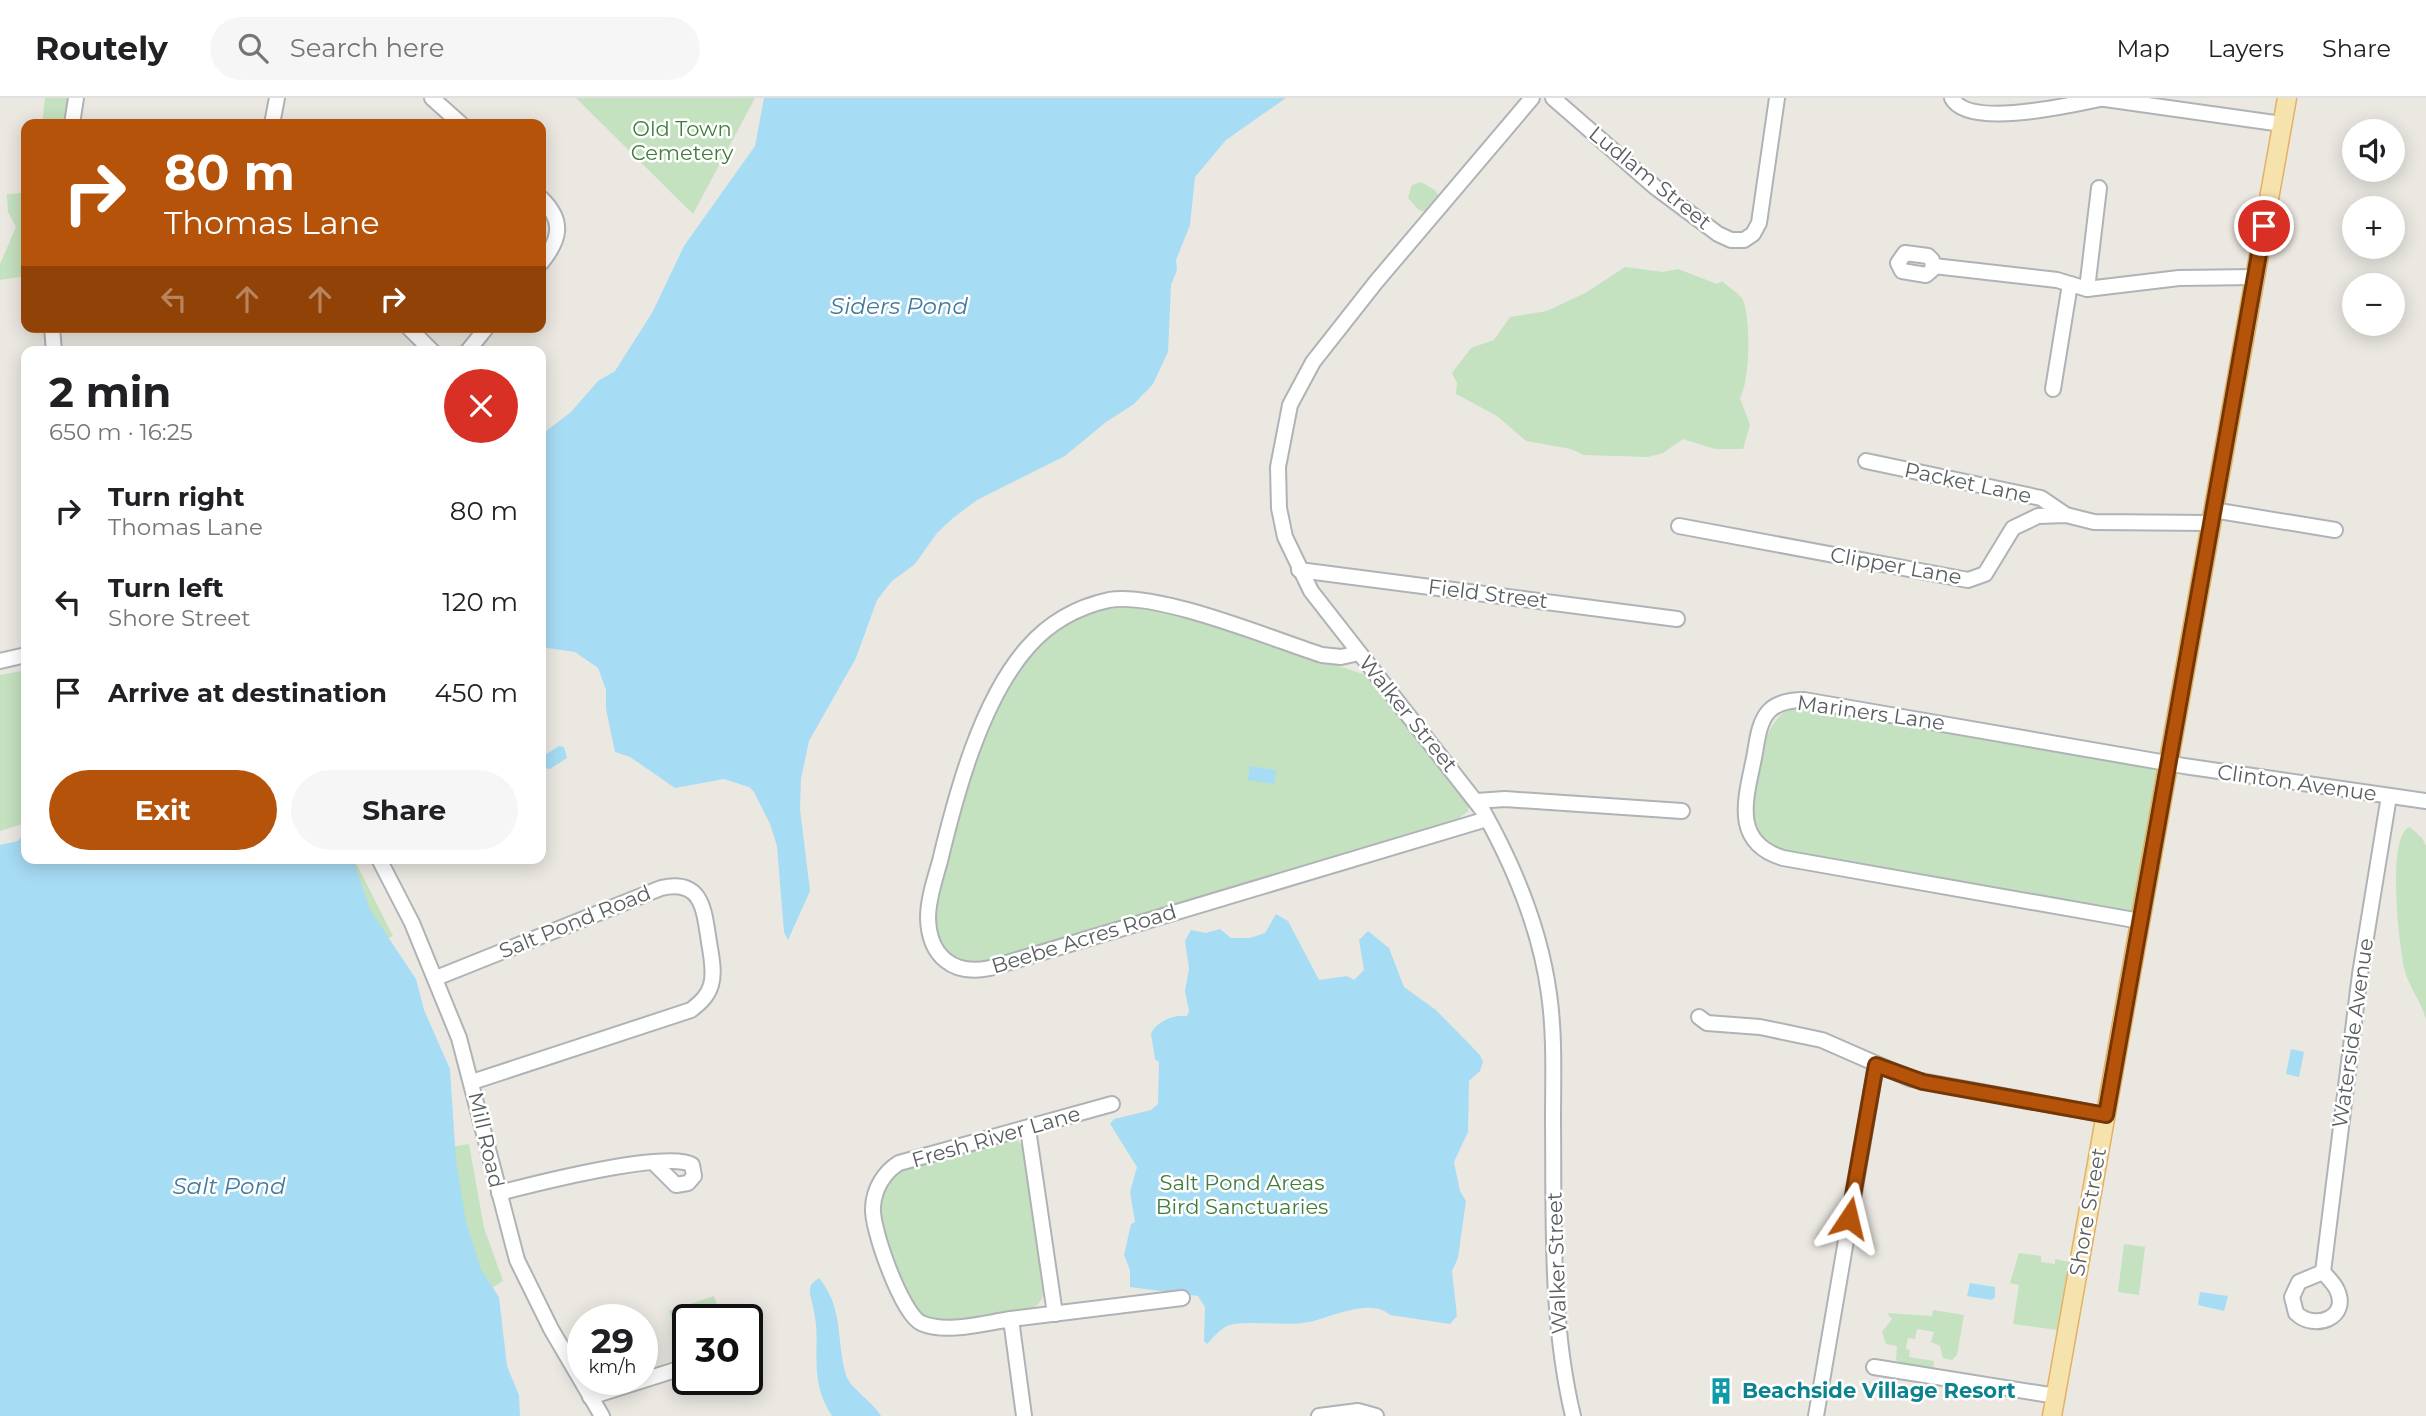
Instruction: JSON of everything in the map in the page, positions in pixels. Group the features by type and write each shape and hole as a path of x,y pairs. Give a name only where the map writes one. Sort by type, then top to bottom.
{"main road":[{"name":"Shore Street","path":"2052,1416 2287,98"}],"street":[{"path":"73,119 76,98"},
{"path":"273,119 277,98"},
{"path":"432,98 455,119"},
{"name":"Walker Street","path":"1532,98 1339,326 1298,387 1284,428 1278,480 1285,537 1299,570 1325,612 1488,819 1505,850 1530,912 1549,994 1557,1310 1573,1416"},
{"name":"Ludlam Street","path":"1553,98 1655,187 1718,234 1737,240 1753,234 1759,223 1777,98"},
{"path":"1952,98 1959,106 1980,113 2046,110 2099,98 2282,124"},
{"path":"2087,289 2099,188"},
{"path":"546,204 558,219 558,236 546,255"},
{"path":"1934,266 2070,284 2087,289 2179,278 2255,277"},
{"path":"2053,389 2070,284"},
{"path":"414,333 427,346"},
{"name":"Packet Lane","path":"1866,461 2041,498 2066,515"},
{"name":"Clipper Lane","path":"1678,526 1968,580 1985,574 2013,528 2038,516 2066,515 2094,522 2212,516 2335,530"},
{"name":"Field Street","path":"1299,570 1677,619"},
{"name":"Beebe Acres Road","path":"1359,653 1341,657 1322,655 1144,599 1108,600 1075,611 1057,621 1026,649 996,697 953,808 929,903 930,934 940,956 958,969 990,968 1488,819"},
{"path":"0,661 21,656"},
{"name":"Mariners Lane","path":"2140,921 1783,858 1765,850 1754,840 1745,818 1746,800 1764,719 1776,706 1792,700 1968,727 2169,763"},
{"name":"Clinton Avenue","path":"2169,763 2426,801"},
{"name":"Waterside Avenue","path":"2323,1272 2360,974 2389,796"},
{"path":"1475,801 1505,799 1682,811"},
{"name":"Mill Road","path":"381,864 436,978 472,1082 517,1260 601,1416"},
{"name":"Salt Pond Road","path":"436,978 661,888 678,887 691,891 704,909 713,977 708,993 691,1010 472,1082"},
{"path":"1699,1017 1707,1023 1760,1027 1822,1040 1876,1065 1923,1082 2106,1115"},
{"path":"1816,1416 1876,1065"},
{"name":"Fresh River Lane","path":"1112,1104 900,1163 882,1179 873,1204 875,1222 891,1270 903,1302 915,1320 942,1327 1182,1298"},
{"path":"1028,1129 1055,1314"},
{"path":"499,1193 594,1171 653,1162"},
{"path":"1011,1319 1024,1416"},
{"path":"1874,1367 2056,1396"},
{"path":"590,1397 672,1371"},
{"path":"1319,1416 1358,1411 1376,1416"}],"green space":[{"path":"45,98 68,98 65,119 43,119"},
{"name":"Old Town Cemetery","path":"576,98 755,98 693,214"},
{"path":"1421,182 1435,190 1439,197 1426,212 1419,210 1408,198 1412,185"},
{"path":"21,193 21,277 0,280 0,264 16,227 8,212 7,194"},
{"path":"1625,267 1663,272 1678,269 1717,284 1722,281 1743,300 1748,350 1746,378 1740,398 1750,425 1743,449 1715,449 1683,439 1663,453 1648,457 1584,455 1571,449 1526,441 1497,416 1456,394 1457,383 1452,373 1471,348 1494,340 1510,317 1547,311 1587,292"},
{"path":"1122,604 1165,610 1366,675 1469,803 1468,811 1453,823 984,963 969,963 950,956 937,938 937,894 974,766 997,709 1027,659 1054,631 1081,616"},
{"path":"21,671 21,825 0,831 0,675"},
{"path":"1801,706 2157,768 2132,912 1795,854 1770,844 1762,837 1755,821 1753,807 1756,773 1771,728 1783,713"},
{"path":"2410,827 2426,846 2426,1020 2405,971 2396,893 2398,849 2403,834"},
{"path":"338,864 357,864 393,936 372,945"},
{"path":"1013,1138 1023,1145 1026,1152 1045,1291 1042,1298 1037,1305 1024,1312 996,1317 963,1320 925,1318 900,1282 886,1247 878,1216 878,1205 884,1188 904,1167"},
{"path":"469,1144 484,1228 503,1281 485,1292 445,1148"},
{"path":"2124,1244 2145,1247 2139,1295 2118,1292"},
{"path":"2019,1253 2041,1256 2041,1262 2055,1264 2055,1259 2069,1262 2057,1330 2013,1324 2019,1285 2010,1283"},
{"path":"714,1296 717,1304 690,1304"},
{"path":"1933,1310 1964,1315 1957,1355 1952,1360 1943,1358 1940,1346 1931,1342 1934,1332 1917,1329 1915,1339 1908,1338 1906,1349 1910,1350 1909,1357 1934,1361 1933,1371 1900,1365 1896,1360 1897,1346 1886,1344 1882,1332 1892,1319 1887,1313 1932,1316"}],"water":[{"name":"Siders Pond","path":"764,98 1286,98 1226,140 1195,177 1190,225 1176,260 1177,270 1171,285 1168,352 1153,384 1134,404 1106,422 1065,456 977,500 953,518 937,533 915,564 892,581 877,600 856,658 809,741 801,779 800,809 810,891 788,940 784,932 777,846 770,824 754,792 749,787 724,779 675,788 630,757 615,752 606,709 606,690 598,668 575,652 546,648 546,431 571,412 598,381 615,371 652,313 684,246 755,146"},
{"path":"559,746 564,747 567,758 550,769 546,768 546,754"},
{"path":"1250,766 1276,770 1274,784 1248,780"},
{"name":"Salt Pond","path":"21,837 21,864 355,864 370,910 416,979 424,1010 450,1069 456,1161 466,1221 481,1270 499,1297 507,1366 519,1395 520,1416 0,1416 0,845 18,841"},
{"name":"Salt Pond Areas Bird Sanctuaries","path":"1276,914 1288,921 1319,980 1347,976 1354,980 1364,970 1359,940 1368,931 1389,948 1404,987 1436,1010 1480,1055 1483,1062 1480,1071 1469,1081 1468,1132 1454,1162 1460,1191 1466,1201 1458,1258 1452,1271 1457,1316 1450,1324 1362,1308 1309,1322 1235,1324 1221,1330 1207,1344 1204,1341 1205,1307 1198,1296 1130,1287 1130,1270 1124,1255 1131,1224 1135,1222 1130,1192 1137,1167 1110,1124 1114,1119 1151,1110 1158,1104 1159,1062 1155,1059 1151,1034 1161,1023 1171,1018 1187,1016 1189,1011 1185,991 1189,969 1185,941 1191,930 1206,933 1220,929 1231,938 1250,938 1265,933"},
{"path":"2291,1049 2304,1052 2299,1077 2286,1074"},
{"path":"819,1278 827,1289 836,1313 848,1380 881,1416 832,1416 824,1401 817,1374 816,1321 810,1291 811,1285"},
{"path":"1970,1283 1995,1287 1995,1297 1992,1300 1967,1296"},
{"path":"2200,1292 2228,1296 2224,1311 2198,1305"}],"place":[{"name":"Beachside Village Resort","path":"1721,1391"}],"route":[{"path":"1849,1218 1876,1065 1923,1082 2106,1115 2264,226"}]}
